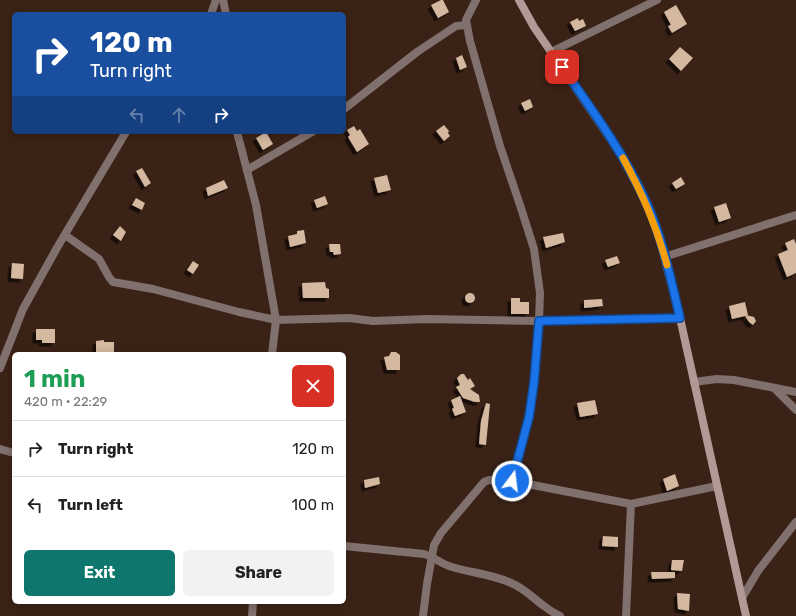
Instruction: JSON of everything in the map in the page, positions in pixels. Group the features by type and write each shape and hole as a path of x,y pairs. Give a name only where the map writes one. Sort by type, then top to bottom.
{"street":[{"path":"212,12 216,0"},
{"path":"223,0 226,12"},
{"path":"476,0 466,20 466,25 479,77 534,249 540,293 534,383 529,417 512,481"},
{"path":"519,0 534,27 606,132 630,172 647,204 658,232 680,318 746,616"},
{"path":"552,52 657,0"},
{"path":"346,107 429,44 456,26 466,25"},
{"path":"1,364 23,309 125,134"},
{"path":"238,134 256,205 276,320 272,352"},
{"path":"247,170 309,134"},
{"path":"664,257 796,215"},
{"path":"65,235 99,259 113,282 153,289 239,312 276,320 349,318 373,321 427,319 539,321 680,318"},
{"path":"694,382 717,379 734,380 796,392"},
{"path":"774,388 796,410"},
{"path":"0,449 12,452"},
{"path":"423,616 434,545 441,533 480,485 488,480 512,481 631,504 717,486"},
{"path":"626,616 631,504"},
{"path":"742,598 758,571 796,522"},
{"path":"346,546 432,556 441,563 452,567 511,582 560,616"},
{"path":"252,616 253,604"}],"building":[{"path":"443,0 449,12 438,18 431,5"},
{"path":"676,5 687,24 672,33 668,26 671,25 664,12"},
{"path":"578,18 579,21 583,19 586,26 575,31 570,22"},
{"path":"680,47 693,58 681,71 669,59"},
{"path":"462,55 467,67 460,70 456,58"},
{"path":"530,99 533,107 525,111 521,103"},
{"path":"444,125 449,131 448,133 450,136 444,141 436,131"},
{"path":"354,126 357,131 360,129 369,144 357,152 348,137 350,135 347,130"},
{"path":"263,134 267,134 273,144 263,150 256,138"},
{"path":"142,168 151,183 145,187 136,171"},
{"path":"387,175 391,190 378,193 374,178"},
{"path":"681,177 685,184 676,189 672,183"},
{"path":"224,180 228,188 208,196 206,188"},
{"path":"325,196 328,204 317,208 314,200"},
{"path":"136,198 145,203 142,210 132,205"},
{"path":"726,203 731,218 719,222 714,207"},
{"path":"120,226 126,232 121,241 113,235"},
{"path":"304,230 306,243 290,247 288,236 297,234 297,231"},
{"path":"563,233 565,242 546,248 543,237"},
{"path":"794,239 796,244 796,273 787,277 778,254 788,250 785,243"},
{"path":"329,244 340,244 341,254 334,255 333,252 330,252"},
{"path":"617,256 620,263 608,267 605,260"},
{"path":"193,261 199,265 193,274 187,270"},
{"path":"12,263 24,264 23,279 11,278"},
{"path":"325,282 326,288 329,289 329,298 303,298 302,283"},
{"path":"468,293 472,293 474,294 474,302 468,303 465,300 465,296"},
{"path":"511,298 520,298 520,302 529,302 529,314 511,314"},
{"path":"602,299 603,306 584,308 584,300"},
{"path":"745,302 748,315 746,315 754,317 756,321 753,325 745,316 732,319 729,306"},
{"path":"36,329 55,329 55,343 42,343 42,340 36,340"},
{"path":"104,340 104,342 114,342 114,352 96,352 96,341"},
{"path":"391,352 396,352 400,355 400,370 387,370 384,357 389,356"},
{"path":"461,374 464,374 468,380 470,378 475,386 470,389 479,395 480,402 463,398 456,387 460,385 457,378"},
{"path":"460,396 466,412 455,416 452,409 454,408 451,400"},
{"path":"595,400 598,414 580,417 577,403"},
{"path":"486,403 490,404 486,445 479,444 481,421"},
{"path":"675,474 679,486 667,491 663,479"},
{"path":"379,477 380,484 365,488 364,480"},
{"path":"603,536 618,537 618,547 602,546"},
{"path":"672,560 684,560 682,571 671,570"},
{"path":"651,572 675,572 675,578 652,579"},
{"path":"677,593 690,594 689,611 678,609"}],"slow traffic":[{"path":"623,158 647,204 658,232 667,265"}],"route":[{"path":"512,481 529,417 534,383 539,321 680,318 658,232 647,204 620,153 562,67"}]}
